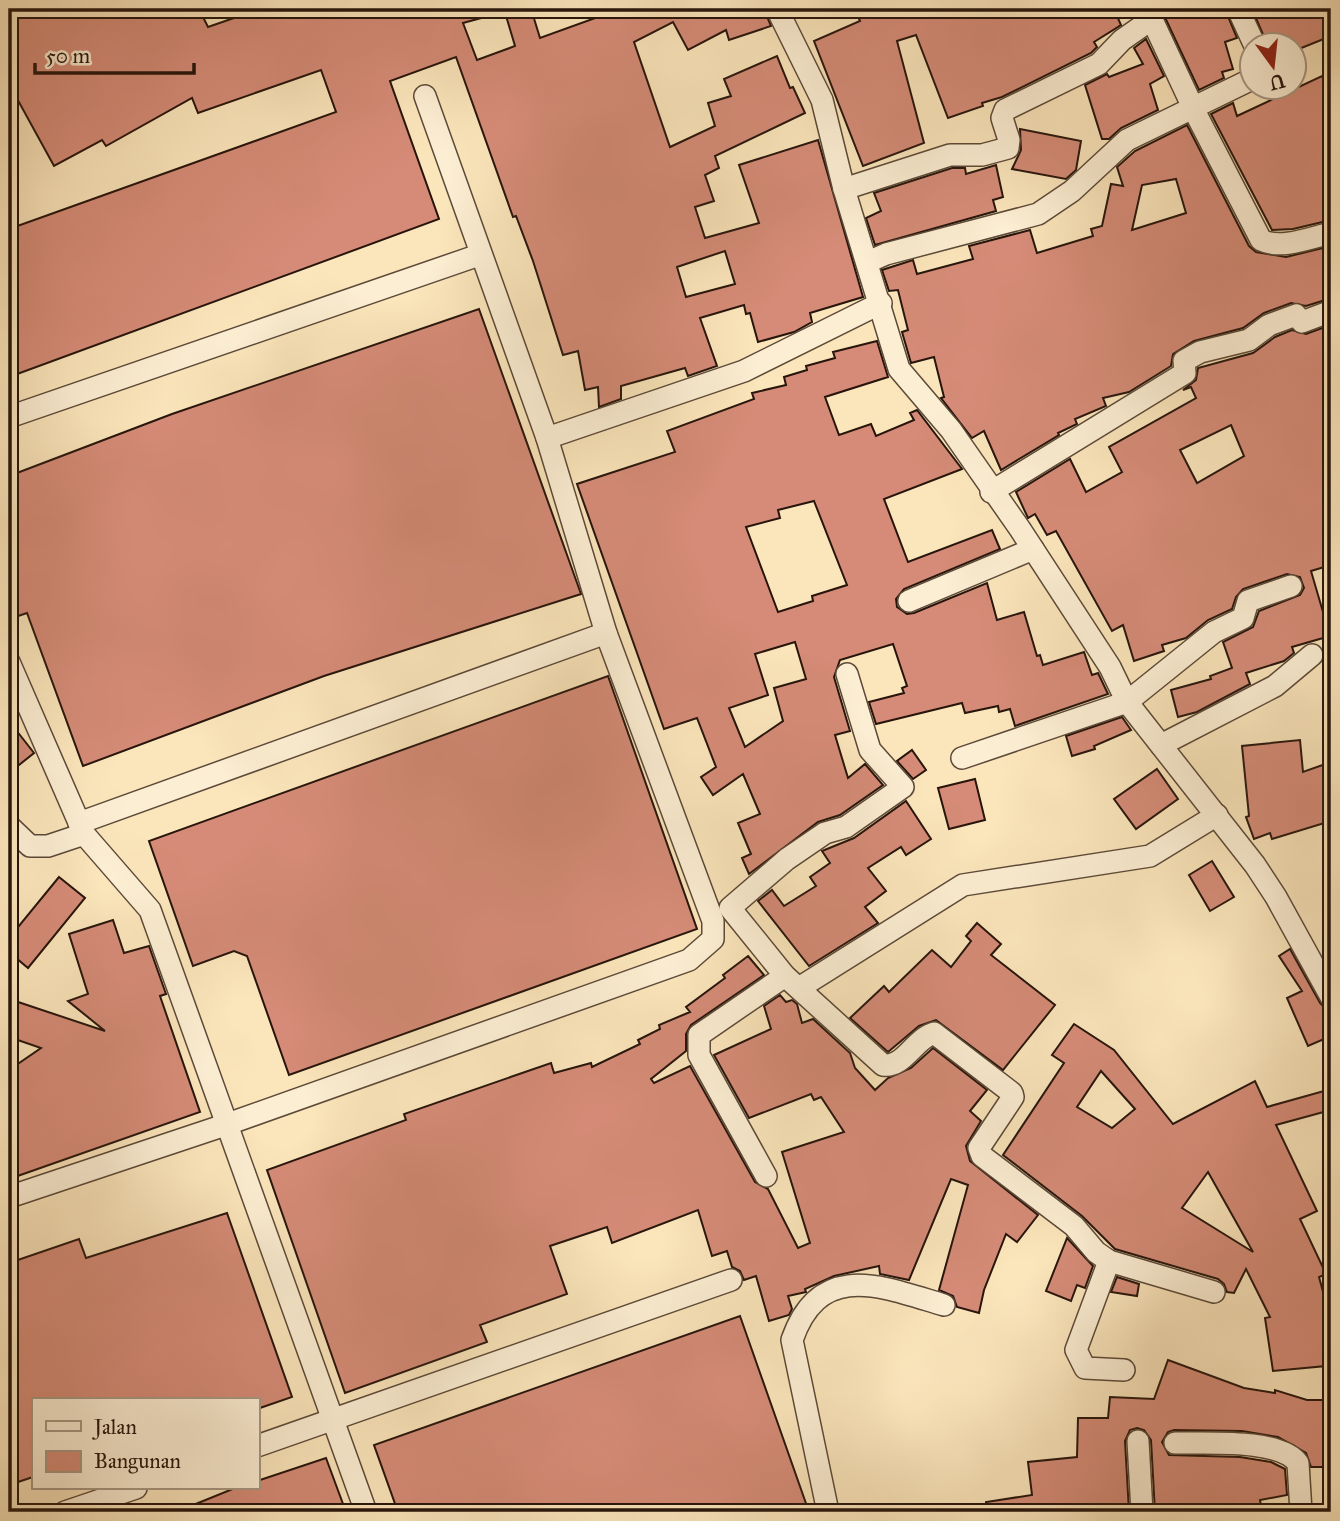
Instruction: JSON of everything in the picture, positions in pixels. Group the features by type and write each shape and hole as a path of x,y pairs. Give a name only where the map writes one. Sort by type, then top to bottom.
{"street":[{"path":"777,9 822,100 844,189 869,262 892,352 899,369 951,430 991,492 1033,549 1111,667 1127,702 1217,815 1276,897 1331,997"},
{"path":"1238,9 1249,32"},
{"path":"844,189 950,155 982,155 1008,148 1009,141 1002,118 1005,110 1099,64 1149,14 1194,110 1261,240 1269,245 1280,244 1331,233"},
{"path":"869,262 886,254 1038,214 1072,191 1127,139 1194,110 1238,86"},
{"path":"9,1197 225,1125 689,960 713,939 713,921 606,633 547,438 479,255 425,96"},
{"path":"9,417 479,255"},
{"path":"547,438 744,371 881,303"},
{"path":"991,492 1185,373 1184,362 1200,352 1249,340 1269,325 1296,315 1302,322 1326,313 1331,316"},
{"path":"909,601 1033,549"},
{"path":"962,758 1127,702 1214,632 1243,618 1248,601 1291,586"},
{"path":"9,827 30,846 48,846 82,829 606,633"},
{"path":"1161,744 1275,686 1312,655"},
{"path":"9,662 82,829 150,910 366,1512"},
{"path":"847,674 870,750 903,787 846,827 825,833 787,859 730,908 792,982 883,1065 897,1063 916,1044 934,1033 1012,1093 979,1148 982,1156 1074,1226 1096,1252 1109,1261 1214,1292"},
{"path":"766,1176 699,1055 699,1035 963,885 1150,856 1217,815"},
{"path":"1109,1261 1076,1350 1085,1368 1124,1370"},
{"path":"259,1445 731,1280"},
{"path":"828,1512 792,1340 799,1321 829,1291 851,1283 873,1284 944,1305"},
{"path":"1138,1441 1142,1512"},
{"path":"1175,1443 1253,1446 1287,1452 1298,1463 1301,1512"},
{"path":"65,1512 130,1490"}],"building":[{"path":"9,9 199,9 208,27 260,9 346,9 348,14 362,9 495,9 496,14 463,23 477,60 515,46 504,9 524,9 526,14 532,12 540,38 609,13 611,18 630,9 764,9 771,26 729,40 726,30 688,50 673,22 634,42 670,147 715,126 708,103 731,96 724,79 777,56 790,88 793,87 805,113 715,156 719,168 705,175 714,201 695,207 705,238 759,223 739,165 818,140 863,297 810,313 812,322 794,332 758,342 750,313 746,314 744,305 700,318 717,366 688,376 685,368 621,386 621,399 599,407 598,387 585,390 578,351 563,355 533,261 516,216 513,217 456,57 390,81 439,219 9,377 9,229 336,112 321,70 198,113 192,98 106,146 102,140 54,166 9,84","holes":["725,251 735,284 686,297 677,267"]},
{"path":"855,9 1114,9 1121,25 1094,42 1097,47 1091,53 1002,97 982,103 983,106 948,118 916,35 897,41 924,143 863,166 814,41 860,21"},
{"path":"1161,9 1225,9 1237,38 1225,42 1233,69 1222,72 1224,78 1199,90"},
{"path":"1252,9 1292,9 1294,16 1312,9 1331,9 1331,36 1308,45 1308,32 1262,32"},
{"path":"1146,39 1164,76 1150,84 1158,110 1121,128 1109,139 1102,139 1085,85 1107,74 1109,77 1143,64 1134,48"},
{"path":"1322,76 1331,95 1331,220 1293,229 1272,230 1211,114 1233,103 1237,116 1267,102 1308,102 1308,83"},
{"path":"1187,125 1249,246 1256,252 1286,257 1331,246 1331,301 1306,306 1291,303 1264,313 1243,328 1194,341 1173,354 1171,366 1129,392 1103,398 1106,406 1075,419 1077,424 1058,433 1059,435 1001,470 984,431 972,438 941,398 944,397 934,357 911,363 902,332 908,330 898,290 889,291 882,270 913,260 917,274 973,259 969,246 1030,230 1037,253 1093,236 1091,229 1102,226 1111,184 1123,186 1117,167 1135,151","holes":["1176,179 1186,213 1132,230 1142,185"]},
{"path":"1020,129 1081,141 1076,170 1066,179 1012,169 1021,150"},
{"path":"996,165 1003,197 993,200 996,211 875,245 866,218 881,211 874,193 952,168 965,168 966,174"},
{"path":"479,309 581,594 324,676 83,766 27,613 9,619 9,476 172,414"},
{"path":"1325,327 1331,329 1331,565 1311,571 1330,636 1292,647 1294,653 1284,661 1246,673 1250,684 1197,712 1178,717 1171,690 1211,679 1210,676 1232,668 1223,642 1253,627 1259,611 1300,595 1304,588 1300,577 1287,574 1243,589 1236,597 1232,609 1208,620 1186,638 1162,645 1164,651 1134,661 1123,625 1112,631 1056,531 1047,535 1035,514 1028,518 1016,492 1070,459 1086,492 1122,472 1109,447 1196,398 1191,387 1183,390 1196,380 1198,368 1253,353 1275,337 1292,330 1306,334","holes":["1231,425 1244,456 1197,483 1180,450"]},
{"path":"877,341 888,377 825,397 839,435 871,424 876,436 914,420 910,413 917,410 962,469 884,499 908,562 992,530 1000,549 904,589 896,599 897,607 907,614 914,613 987,583 997,620 1024,612 1037,656 1040,655 1043,665 1084,652 1092,675 1098,673 1108,694 1015,726 1010,709 999,712 998,706 965,713 962,703 876,724 869,702 904,693 902,688 907,686 893,644 840,660 834,677 850,731 835,735 848,778 865,764 883,785 840,815 818,822 749,874 742,858 751,854 738,823 760,814 743,774 713,795 701,777 716,767 697,718 664,729 577,484 675,452 667,431 754,399 752,393 786,385 784,377 807,370 806,366 835,358 833,352","holes":["814,501 847,585 812,596 813,601 778,612 746,527 780,518 778,510","795,642 806,679 774,688 783,721 745,747 729,708 768,695 755,654"]},
{"path":"608,676 697,929 289,1075 247,956 234,951 193,966 149,841"},
{"path":"1122,717 1131,730 1094,746 1095,749 1072,756 1066,736"},
{"path":"9,721 34,753 9,773"},
{"path":"1300,740 1303,772 1331,762 1331,821 1272,839 1270,833 1254,839 1246,817 1249,816 1242,746"},
{"path":"912,750 926,770 913,779 897,761"},
{"path":"1157,769 1178,799 1136,829 1114,799"},
{"path":"975,779 985,820 949,829 938,788"},
{"path":"906,801 931,839 906,855 901,847 868,868 886,891 865,907 878,923 809,966 758,901 772,890 784,906 816,886 810,877 830,863 822,851 854,838"},
{"path":"1212,861 1234,897 1210,911 1189,875"},
{"path":"59,877 85,898 28,968 9,952 9,938"},
{"path":"113,920 124,953 149,946 166,994 160,996 200,1112 9,1179 9,1070 41,1048 9,1037 9,999 105,1031 68,1001 88,994 69,934"},
{"path":"977,923 1001,944 991,955 1055,1005 1003,1070 936,1020 919,1026 888,1052 850,1018 884,986 889,992 932,950 951,967 971,941 966,936"},
{"path":"1290,949 1320,1003 1331,1014 1331,1036 1308,1046 1287,998 1302,991 1279,956"},
{"path":"748,956 764,975 691,1025 686,1034 686,1051 651,1079 654,1083 690,1066 755,1182 768,1189 798,1248 810,1243 782,1152 844,1132 821,1097 814,1100 811,1094 749,1118 714,1055 771,1029 764,1006 780,995 786,1002 792,1000 797,1004 802,1023 813,1019 850,1053 855,1068 875,1090 888,1078 911,1068 933,1048 987,1090 970,1111 981,1121 966,1146 970,1161 1038,1215 1017,1242 1006,1234 984,1290 979,1313 957,1307 953,1296 939,1290 968,1185 951,1179 909,1280 880,1274 879,1266 834,1276 805,1289 806,1292 788,1296 792,1309 789,1315 769,1321 756,1276 744,1280 740,1271 732,1267 727,1251 712,1256 698,1210 612,1243 607,1227 550,1246 567,1294 480,1325 487,1342 345,1393 267,1170 406,1120 404,1114 551,1063 554,1073 591,1063 592,1067 640,1044 638,1040 660,1029 659,1025 690,1012 686,1007 725,978 723,975"},
{"path":"1074,1024 1114,1050 1173,1124 1255,1081 1267,1107 1331,1089 1331,1110 1276,1125 1317,1211 1300,1219 1326,1274 1319,1277 1328,1310 1331,1309 1331,1327 1323,1330 1326,1366 1273,1371 1265,1318 1270,1317 1246,1269 1234,1293 1227,1292 1218,1279 1115,1249 1082,1216 1003,1155 1064,1063 1052,1055","holes":["1101,1071 1135,1109 1112,1128 1077,1107","1208,1172 1253,1252 1182,1208"]},
{"path":"227,1213 292,1397 259,1408 259,1398 32,1398 32,1477 9,1485 9,1263 79,1239 86,1258"},
{"path":"1067,1238 1093,1266 1085,1288 1077,1285 1071,1301 1046,1291"},
{"path":"1117,1277 1139,1284 1137,1296 1111,1292"},
{"path":"740,1316 809,1512 398,1512 374,1445"},
{"path":"1168,1360 1244,1388 1275,1393 1275,1390 1307,1400 1331,1400 1331,1467 1311,1467 1306,1453 1278,1437 1242,1431 1174,1430 1168,1432 1162,1442 1169,1455 1240,1457 1271,1462 1285,1469 1287,1495 1260,1500 1262,1512 1155,1512 1151,1440 1144,1430 1137,1428 1130,1430 1125,1441 1129,1512 1091,1512 1091,1508 1054,1512 986,1512 986,1502 1032,1495 1028,1462 1077,1457 1078,1418 1108,1418 1110,1397 1154,1399"},
{"path":"326,1458 346,1512 176,1512 230,1490 259,1490 259,1480"}]}
